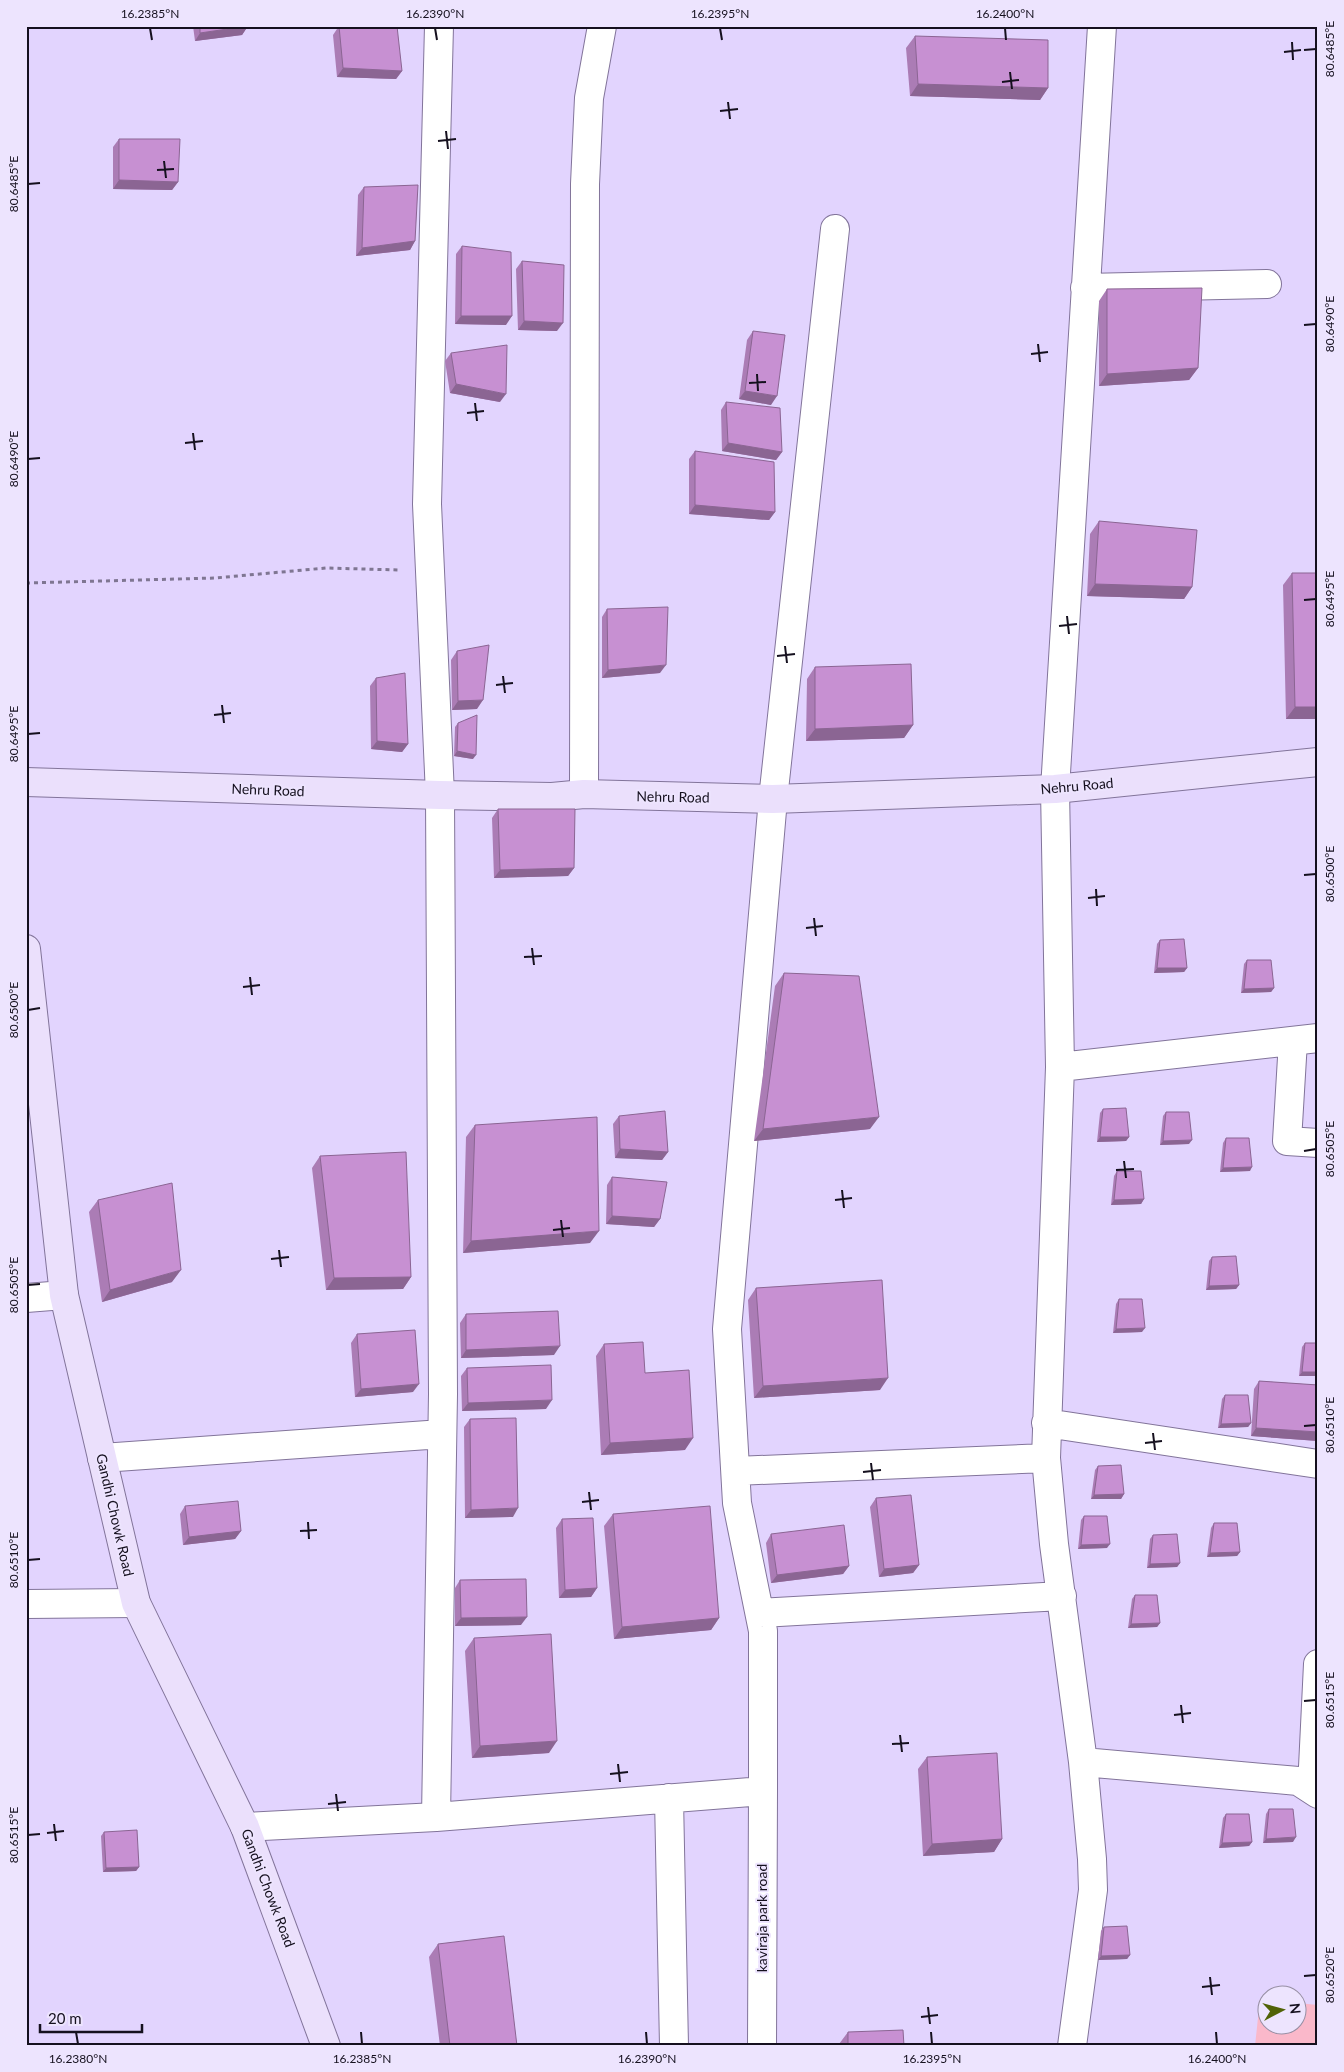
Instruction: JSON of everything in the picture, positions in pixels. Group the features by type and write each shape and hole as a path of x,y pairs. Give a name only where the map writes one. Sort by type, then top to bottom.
{"main road":[{"name":"Nehru Road","path":"26,782 440,795 552,796 584,794 773,799 1055,789 1318,762"},
{"name":"Gandhi Chowk Road","path":"26,949 64,1295 136,1603 245,1827 326,2046"}],"street":[{"path":"436,1817 442,1434 440,795 427,504 440,26"},
{"path":"584,794 584,184 589,98 602,26"},
{"path":"1072,2046 1093,1890 1083,1762 1054,1544 1046,1458 1060,1067 1055,789 1102,26"},
{"name":"kaviraja park road","path":"762,2046 764,1631 737,1503 726,1329 773,799 835,229"},
{"path":"1086,288 1267,284"},
{"path":"1060,1067 1305,1040 1287,1141 1318,1143"},
{"path":"26,1298 64,1295"},
{"path":"1046,1423 1318,1464"},
{"path":"102,1458 442,1434"},
{"path":"736,1471 1046,1458"},
{"path":"760,1613 1062,1596"},
{"path":"26,1604 136,1603"},
{"path":"1083,1762 1298,1781 1315,1791 1318,1664"},
{"path":"245,1827 436,1817 763,1791"},
{"path":"669,1798 674,2046"}],"path":[{"path":"26,583 215,578 326,568 430,572"}],"shaded area":[{"path":"1306,2004 1318,2005 1318,2046 1255,2046 1256,2034 1306,2034"}],"building":[{"path":"200,26 248,26 200,33"},
{"path":"339,26 397,26 402,71 343,68"},
{"path":"915,36 1048,40 1048,88 918,84"},
{"path":"119,139 180,139 178,182 119,180"},
{"path":"418,185 415,241 362,248 364,187"},
{"path":"462,246 511,252 512,316 461,316"},
{"path":"522,261 564,265 563,323 524,321"},
{"path":"1202,288 1198,368 1107,374 1107,289"},
{"path":"753,331 785,335 777,396 745,391"},
{"path":"507,345 506,394 456,384 451,353"},
{"path":"726,402 780,408 782,452 728,443"},
{"path":"695,451 774,462 775,512 695,505"},
{"path":"1099,521 1197,530 1192,587 1095,584"},
{"path":"1292,573 1318,573 1318,707 1295,707"},
{"path":"668,607 666,665 608,670 607,609"},
{"path":"489,645 483,700 458,701 457,651"},
{"path":"911,664 913,725 815,729 815,667"},
{"path":"405,673 408,744 377,741 376,678"},
{"path":"477,715 476,755 457,751 458,723"},
{"path":"498,809 575,809 574,868 500,870"},
{"path":"1184,939 1187,968 1157,968 1160,940"},
{"path":"1247,960 1271,960 1274,988 1244,989"},
{"path":"784,973 859,976 879,1117 763,1129"},
{"path":"1126,1108 1129,1137 1100,1137 1103,1109"},
{"path":"665,1111 668,1152 620,1149 619,1116"},
{"path":"1166,1112 1189,1112 1192,1140 1163,1141"},
{"path":"597,1117 599,1231 471,1241 475,1125"},
{"path":"1226,1138 1249,1138 1252,1167 1223,1168"},
{"path":"406,1152 411,1277 334,1278 320,1156"},
{"path":"1117,1171 1141,1171 1144,1199 1114,1200"},
{"path":"612,1177 667,1182 660,1219 612,1216"},
{"path":"172,1183 181,1270 110,1290 98,1200"},
{"path":"1236,1256 1239,1285 1209,1286 1212,1257"},
{"path":"882,1280 888,1378 763,1386 756,1288"},
{"path":"1119,1299 1142,1299 1145,1328 1116,1329"},
{"path":"558,1311 560,1346 466,1350 466,1314"},
{"path":"415,1330 419,1384 361,1389 357,1334"},
{"path":"643,1342 645,1373 689,1370 693,1438 610,1443 604,1344"},
{"path":"1305,1343 1318,1343 1318,1372 1302,1372"},
{"path":"551,1365 552,1400 468,1403 467,1368"},
{"path":"1259,1381 1318,1385 1318,1432 1256,1428"},
{"path":"1225,1395 1248,1395 1251,1423 1221,1424"},
{"path":"516,1418 518,1508 471,1510 470,1419"},
{"path":"1121,1465 1124,1494 1094,1495 1098,1466"},
{"path":"911,1495 919,1565 884,1569 876,1498"},
{"path":"238,1501 241,1531 189,1537 185,1506"},
{"path":"710,1506 719,1618 622,1627 613,1514"},
{"path":"1084,1516 1107,1516 1110,1544 1081,1545"},
{"path":"593,1518 597,1588 565,1590 562,1519"},
{"path":"1214,1523 1237,1523 1240,1552 1210,1553"},
{"path":"844,1525 849,1566 777,1575 771,1534"},
{"path":"1177,1534 1180,1563 1150,1564 1153,1535"},
{"path":"526,1579 527,1617 461,1618 460,1580"},
{"path":"1135,1595 1157,1595 1160,1623 1131,1624"},
{"path":"551,1634 557,1741 480,1746 474,1638"},
{"path":"997,1753 1002,1839 932,1844 927,1757"},
{"path":"1269,1809 1293,1809 1296,1837 1266,1839"},
{"path":"1226,1814 1249,1814 1252,1842 1222,1843"},
{"path":"137,1830 139,1867 106,1868 104,1832"},
{"path":"1127,1926 1130,1955 1101,1956 1104,1927"},
{"path":"504,1936 517,2046 450,2046 438,1944"},
{"path":"903,2030 904,2046 848,2046 848,2032"}]}
